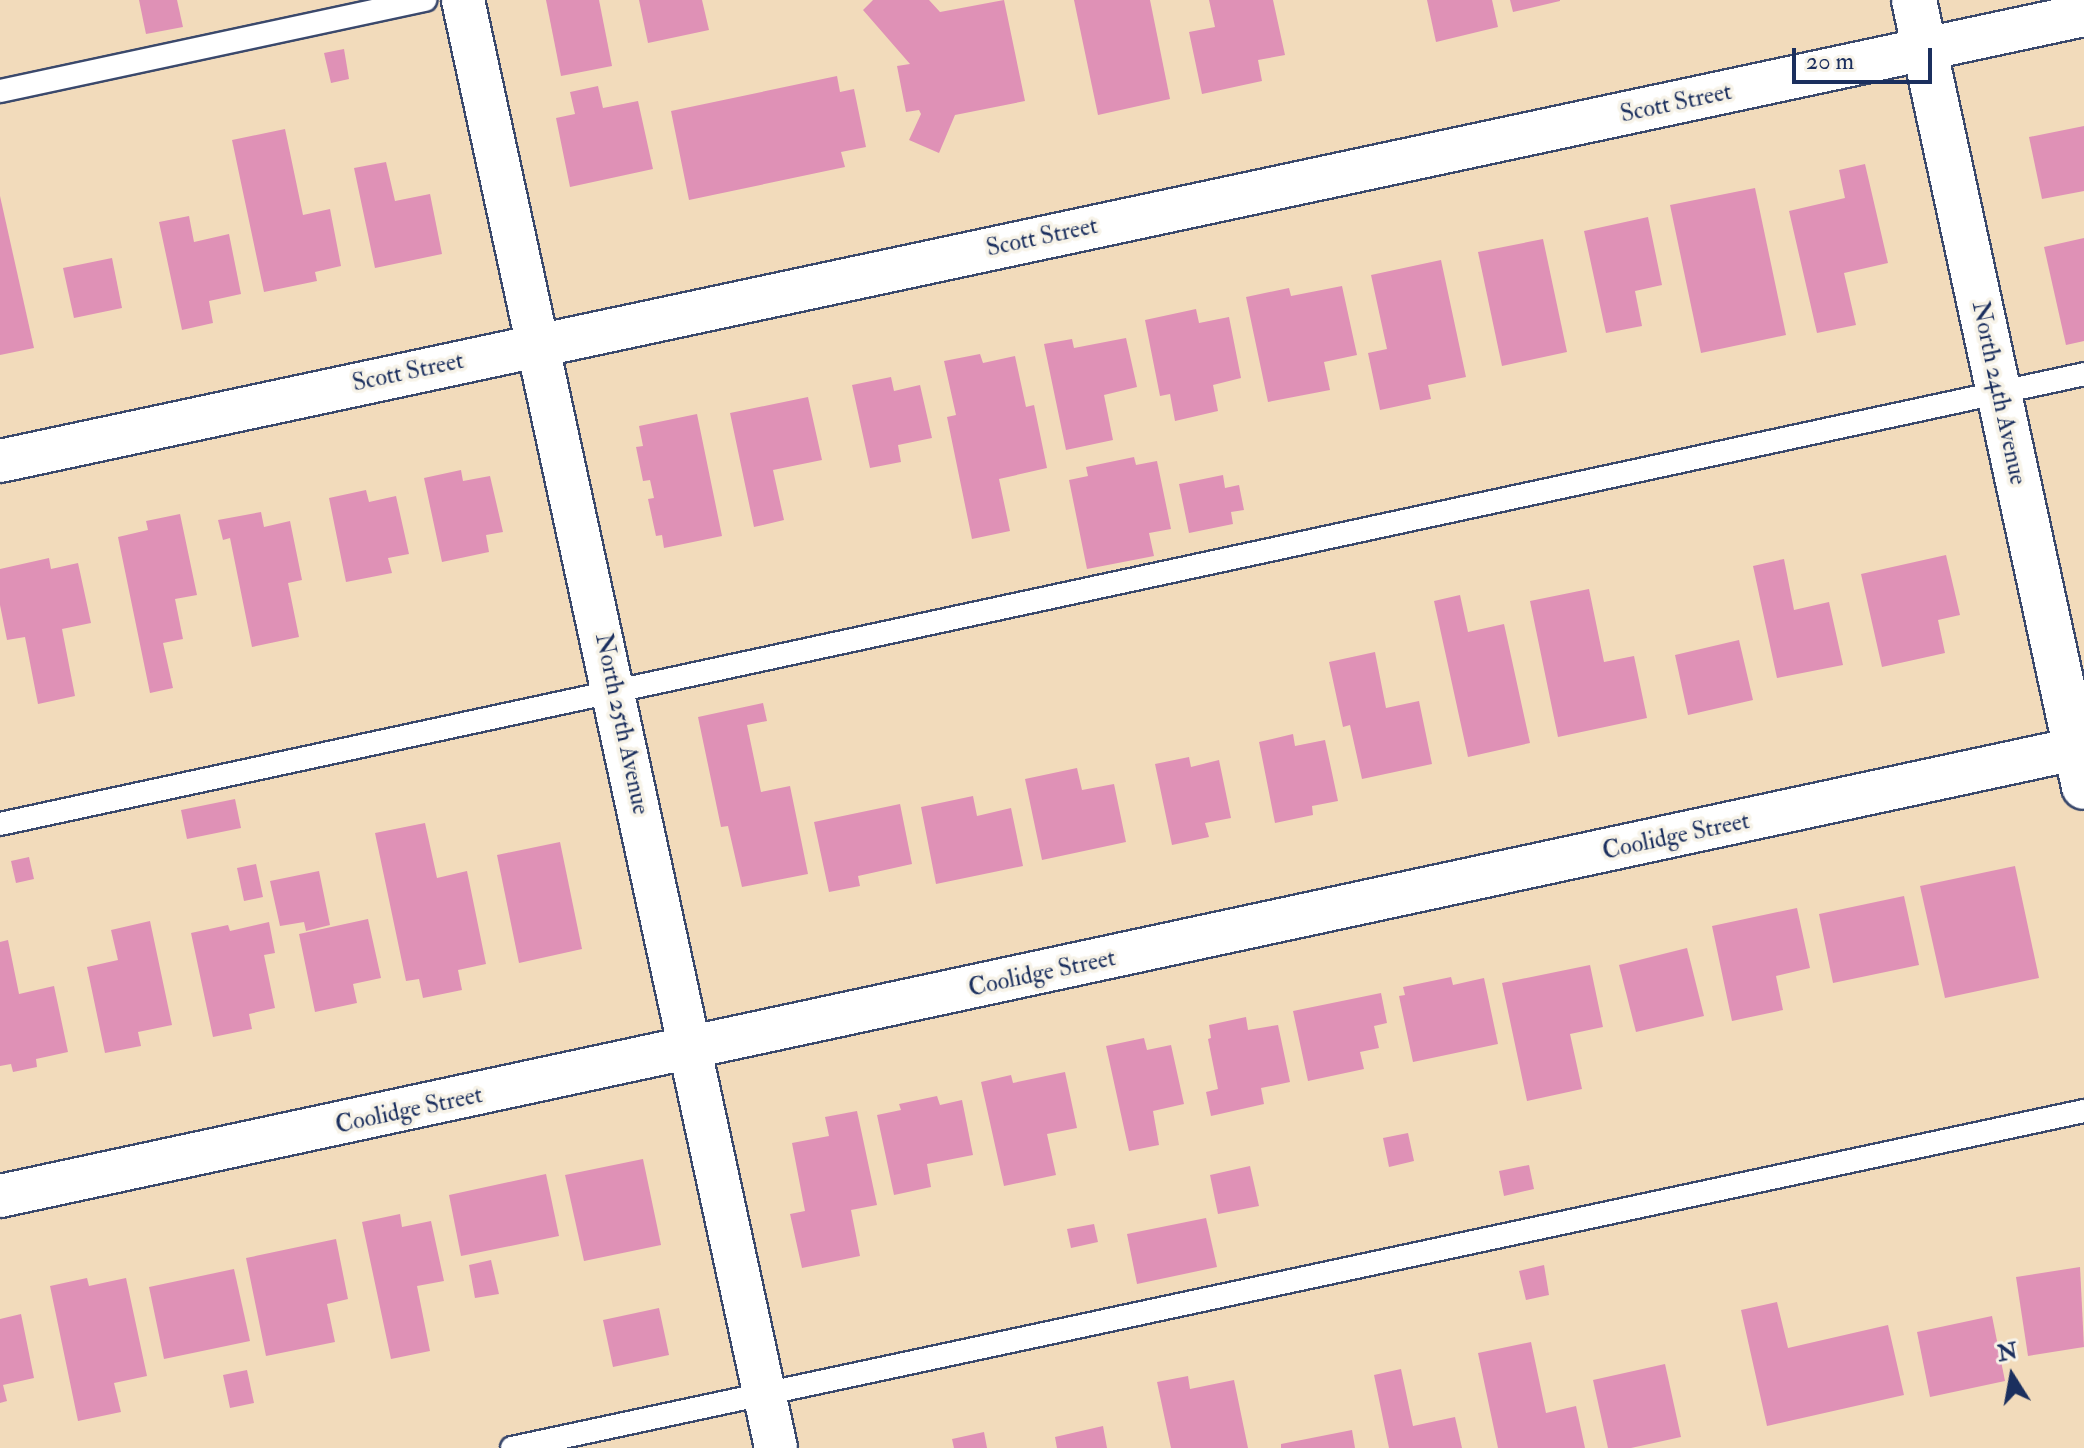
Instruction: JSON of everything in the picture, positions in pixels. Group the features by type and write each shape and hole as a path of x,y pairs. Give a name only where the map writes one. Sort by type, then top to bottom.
{"street":[{"name":"North 25th Avenue","path":"463,0 540,344 776,1448"},
{"name":"North 24th Avenue","path":"1914,0 2081,761"},
{"name":"Scott Street","path":"0,461 2084,15"},
{"name":"Coolidge Street","path":"0,1196 2081,761"}],"lane":[{"path":"0,91 425,0"},
{"path":"0,824 2084,374"},
{"path":"512,1448 2084,1111"}],"building":[{"path":"139,0 177,0 183,27 146,34"},
{"path":"546,0 599,0 612,66 561,76"},
{"path":"639,0 702,0 709,30 648,43"},
{"path":"873,0 929,0 940,12 1004,0 1025,101 955,115 939,153 909,140 921,114 919,110 906,112 897,66 910,64 863,10"},
{"path":"1074,0 1150,0 1170,99 1098,115"},
{"path":"1209,0 1273,0 1285,55 1258,60 1262,81 1202,94 1189,32 1215,27"},
{"path":"1427,0 1492,0 1498,27 1436,42"},
{"path":"1510,0 1560,0 1560,1 1513,12"},
{"path":"344,49 349,79 331,83 324,53"},
{"path":"837,76 840,92 854,89 866,147 841,152 845,167 689,200 671,111"},
{"path":"598,86 603,108 638,101 653,169 570,187 556,118 575,114 570,92"},
{"path":"2084,126 2084,191 2042,199 2029,137"},
{"path":"285,129 303,215 330,209 341,266 315,272 317,281 264,292 232,140"},
{"path":"386,162 395,201 430,194 442,254 375,268 354,168"},
{"path":"1865,164 1888,263 1844,273 1856,325 1817,333 1789,211 1845,198 1839,170"},
{"path":"1755,188 1786,335 1701,353 1670,205"},
{"path":"0,196 34,348 0,355"},
{"path":"189,216 194,242 229,234 241,294 209,301 213,323 182,330 159,222"},
{"path":"1648,217 1662,285 1635,291 1642,326 1606,333 1584,231"},
{"path":"2084,238 2084,341 2066,345 2044,247"},
{"path":"1543,239 1567,352 1502,366 1478,252"},
{"path":"112,258 122,308 74,318 63,268"},
{"path":"1441,260 1466,377 1428,385 1431,399 1380,410 1368,353 1387,349 1371,275"},
{"path":"1342,286 1357,355 1324,362 1330,390 1268,402 1246,297 1289,288 1291,296"},
{"path":"1196,309 1199,323 1229,317 1241,378 1213,385 1218,411 1175,421 1170,394 1160,396 1145,320"},
{"path":"1126,338 1137,387 1104,395 1113,440 1066,450 1044,344 1072,339 1074,348"},
{"path":"980,354 983,363 1015,356 1026,407 1034,405 1047,468 999,479 1010,531 972,539 947,417 956,415 944,361"},
{"path":"891,377 894,391 920,385 932,438 898,445 901,462 870,468 852,385"},
{"path":"808,397 822,460 773,470 784,520 754,527 730,413"},
{"path":"697,414 722,536 664,548 662,535 656,536 648,499 654,498 650,480 643,481 636,447 643,446 639,426"},
{"path":"1134,457 1136,465 1157,461 1171,529 1149,533 1154,556 1087,569 1069,480 1088,476 1086,467"},
{"path":"461,470 463,481 490,476 503,532 486,535 489,552 442,562 424,478"},
{"path":"1223,475 1225,488 1239,485 1244,510 1231,512 1233,524 1189,533 1179,484"},
{"path":"366,490 369,502 396,496 409,554 388,558 392,573 346,582 329,498"},
{"path":"261,512 264,527 290,521 302,580 288,583 299,637 252,647 230,538 223,540 218,520"},
{"path":"180,514 197,595 175,599 183,639 163,643 173,688 150,693 118,537 148,530 146,521"},
{"path":"1946,555 1960,615 1938,620 1945,653 1882,667 1861,574"},
{"path":"49,558 51,569 78,563 91,623 62,629 75,696 38,704 25,637 7,640 0,605 0,569"},
{"path":"1784,559 1794,610 1829,602 1843,665 1777,678 1753,566"},
{"path":"1589,589 1604,662 1634,656 1647,718 1558,737 1530,601"},
{"path":"1460,595 1468,632 1504,624 1530,743 1468,757 1434,601"},
{"path":"1739,640 1753,700 1688,715 1675,655"},
{"path":"1375,652 1386,708 1419,701 1432,764 1362,779 1350,725 1343,727 1329,662"},
{"path":"763,703 767,721 747,725 761,792 790,786 808,874 742,887 728,826 721,827 698,717"},
{"path":"1293,734 1295,746 1325,740 1338,801 1312,806 1313,815 1275,823 1259,742"},
{"path":"1189,757 1191,767 1219,760 1231,818 1205,823 1209,837 1172,845 1155,764"},
{"path":"1077,768 1082,790 1114,784 1126,842 1042,860 1025,779"},
{"path":"973,796 977,816 1011,808 1023,866 936,884 921,807"},
{"path":"235,799 241,828 187,839 181,810"},
{"path":"900,804 912,864 858,876 860,886 829,892 814,822"},
{"path":"425,823 437,878 467,871 486,964 458,970 462,990 423,998 419,979 406,981 375,833"},
{"path":"560,842 582,949 519,963 497,855"},
{"path":"29,857 34,879 16,883 11,861"},
{"path":"256,864 263,897 244,901 237,868"},
{"path":"2015,866 2039,978 1945,998 1920,886"},
{"path":"319,871 330,925 306,931 304,922 280,926 270,881"},
{"path":"1904,896 1919,965 1833,983 1819,914"},
{"path":"1797,908 1810,968 1776,976 1783,1010 1732,1021 1712,926"},
{"path":"368,919 381,978 353,984 357,1003 315,1012 299,934"},
{"path":"150,921 172,1025 138,1032 141,1046 105,1053 87,967 118,960 111,930"},
{"path":"269,922 275,953 264,955 275,1008 249,1014 252,1029 213,1037 191,933 228,925 230,931"},
{"path":"8,940 19,994 54,986 68,1052 36,1059 37,1067 13,1072 11,1064 0,1066 0,942"},
{"path":"1687,948 1704,1016 1636,1032 1619,965"},
{"path":"1590,965 1603,1027 1570,1034 1582,1089 1527,1101 1502,983"},
{"path":"1451,977 1453,985 1484,978 1498,1044 1413,1062 1399,996 1405,995 1403,987"},
{"path":"1381,993 1387,1023 1374,1026 1379,1048 1360,1052 1364,1069 1308,1081 1293,1011"},
{"path":"1246,1017 1248,1030 1278,1025 1290,1082 1261,1088 1264,1104 1211,1116 1206,1092 1218,1089 1208,1039 1211,1038 1209,1025"},
{"path":"1144,1038 1147,1050 1171,1045 1184,1104 1153,1111 1159,1145 1129,1151 1106,1046"},
{"path":"1065,1072 1077,1128 1047,1134 1056,1175 1004,1186 981,1082 1011,1075 1013,1083"},
{"path":"937,1096 940,1105 962,1100 973,1155 927,1164 931,1187 894,1195 877,1115 901,1110 899,1104"},
{"path":"857,1111 877,1205 851,1210 860,1256 802,1268 790,1214 805,1211 792,1143 829,1136 825,1117"},
{"path":"1408,1133 1414,1161 1389,1167 1383,1138"},
{"path":"643,1159 661,1245 584,1261 565,1175"},
{"path":"1529,1165 1534,1189 1504,1196 1499,1171"},
{"path":"1250,1166 1259,1206 1218,1214 1210,1175"},
{"path":"546,1174 559,1236 461,1256 449,1195"},
{"path":"400,1214 402,1227 431,1221 444,1281 417,1286 430,1351 391,1359 362,1222"},
{"path":"1206,1218 1217,1267 1137,1284 1127,1234"},
{"path":"1094,1224 1098,1242 1071,1248 1067,1229"},
{"path":"336,1239 348,1299 327,1304 335,1342 266,1356 246,1258"},
{"path":"491,1260 499,1294 475,1298 469,1265"},
{"path":"1544,1265 1549,1295 1526,1300 1519,1271"},
{"path":"2080,1267 2084,1347 2028,1356 2016,1277"},
{"path":"234,1269 250,1341 164,1359 149,1287"},
{"path":"87,1278 89,1286 126,1278 147,1376 114,1383 121,1412 78,1421 50,1286"},
{"path":"1777,1302 1788,1348 1888,1325 1904,1395 1767,1426 1741,1310"},
{"path":"659,1308 669,1355 613,1367 603,1320"},
{"path":"21,1314 34,1378 3,1385 7,1401 0,1403 0,1319"},
{"path":"1992,1316 2005,1381 1930,1397 1917,1332"},
{"path":"1531,1342 1546,1413 1576,1406 1585,1448 1498,1448 1478,1353"},
{"path":"1665,1364 1681,1437 1631,1448 1608,1448 1593,1380"},
{"path":"1401,1369 1413,1426 1455,1417 1462,1448 1389,1448 1374,1375"},
{"path":"247,1370 254,1403 230,1408 223,1375"},
{"path":"1188,1376 1190,1389 1234,1380 1248,1448 1171,1448 1157,1382"},
{"path":"1103,1426 1107,1448 1057,1448 1055,1437"},
{"path":"1352,1430 1355,1448 1281,1448 1281,1444"},
{"path":"984,1432 987,1448 954,1448 952,1439"}]}
